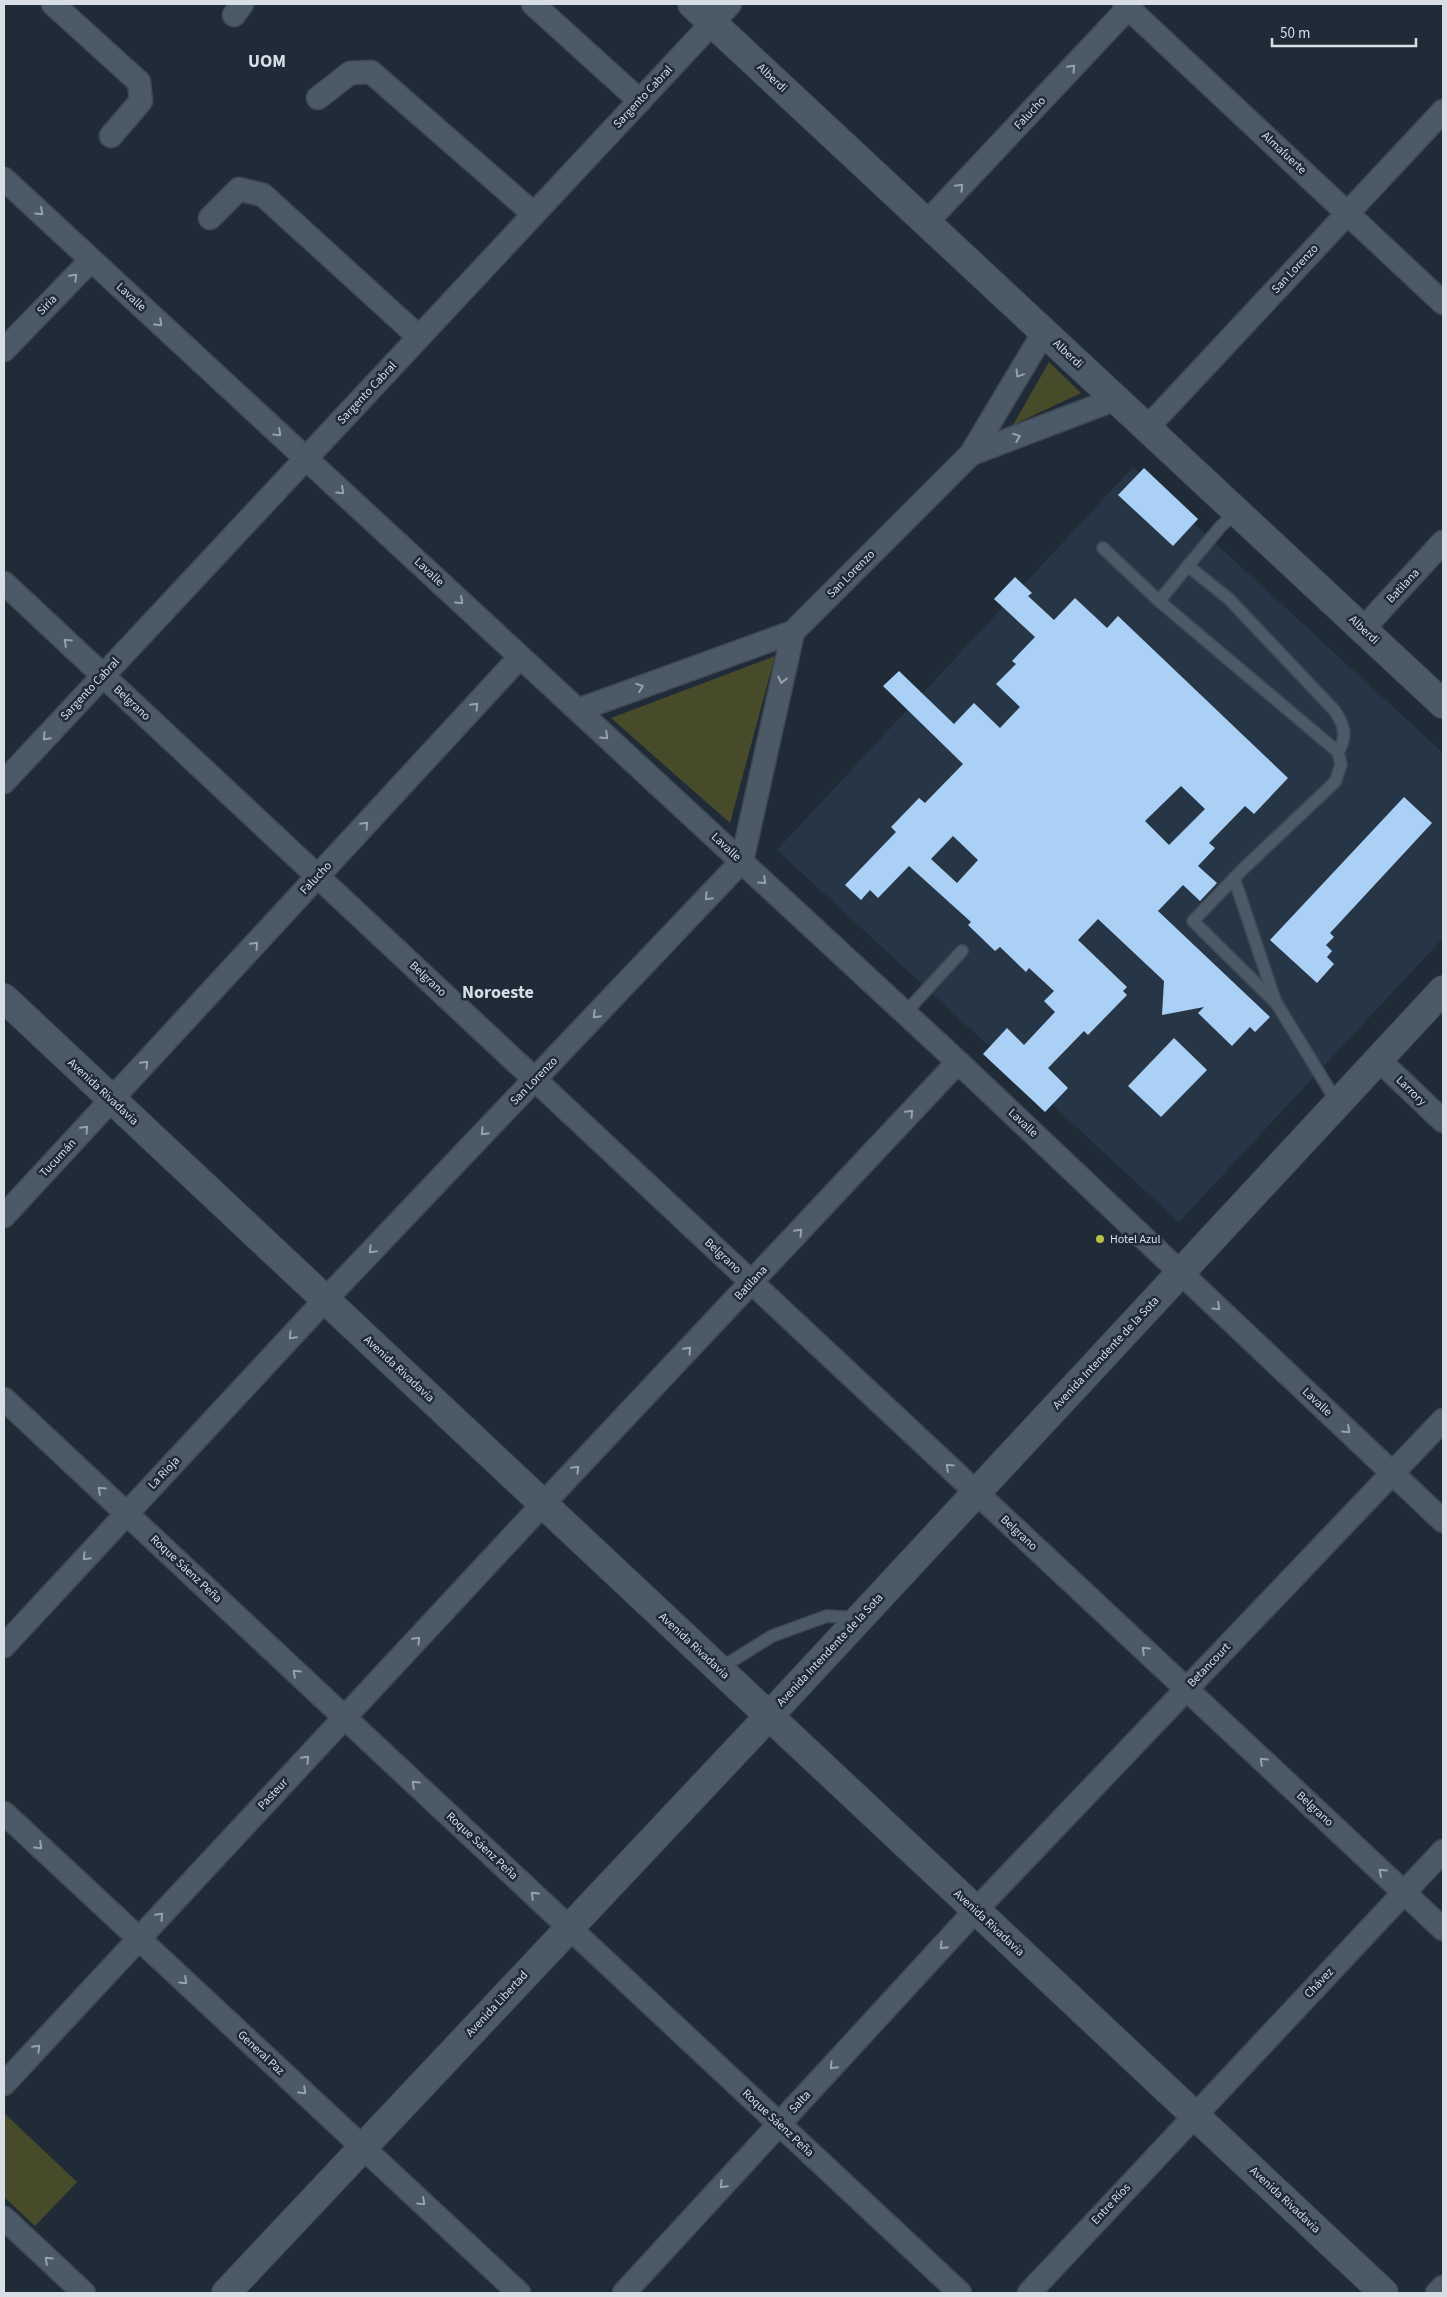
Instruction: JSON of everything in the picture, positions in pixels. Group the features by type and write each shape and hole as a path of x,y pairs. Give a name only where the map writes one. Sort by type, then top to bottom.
{"main road":[{"name":"Alberdi","path":"692,4 721,13 927,222 1443,704"},
{"name":"Avenida Intendente de la Sota","path":"769,1716 1443,990"},
{"name":"Avenida Rivadavia","path":"4,998 1384,2293"},
{"name":"Avenida Libertad","path":"226,2293 769,1716"}],"street":[{"path":"53,4 139,82 141,101 111,136"},
{"path":"533,4 640,101"},
{"name":"Almafuerte","path":"1128,5 1443,303"},
{"name":"Falucho","path":"927,222 1128,5"},
{"name":"Sargento Cabral","path":"4,782 721,13"},
{"path":"318,98 350,73 371,72 534,214"},
{"name":"San Lorenzo","path":"1147,428 1443,111"},
{"name":"Lavalle","path":"4,179 958,1062 1443,1521"},
{"path":"210,218 238,189 264,195 419,336"},
{"name":"Siria","path":"4,350 91,260"},
{"name":"San Lorenzo","path":"578,710 793,632 971,454 1044,332"},
{"path":"971,454 1116,399"},
{"name":"Batilana","path":"1363,629 1443,542"},
{"name":"Belgrano","path":"4,583 1443,1929"},
{"path":"742,862 793,632"},
{"name":"Falucho","path":"112,1100 520,657"},
{"name":"San Lorenzo","path":"325,1300 742,862"},
{"name":"Larrory","path":"1379,1060 1443,1121"},
{"name":"Batilana","path":"543,1504 958,1062"},
{"name":"Tucumán","path":"4,1216 112,1100"},
{"name":"La Rioja","path":"4,1646 325,1300"},
{"name":"Roque Sáenz Peña","path":"4,1399 960,2293"},
{"name":"Betancourt","path":"976,1910 1443,1420"},
{"name":"Pasteur","path":"4,2084 543,1504"},
{"name":"General Paz","path":"4,1813 519,2293"},
{"name":"Chávez","path":"1194,2115 1443,1851"},
{"name":"Salta","path":"624,2293 976,1910"},
{"name":"Entre Ríos","path":"1028,2293 1194,2115"},
{"path":"4,2218 84,2293"},
{"path":"1437,2293 1443,2287"}],"lane":[{"path":"1159,601 1221,526 1237,512"},
{"path":"1103,548 1159,601 1338,752 1341,765 1335,782 1234,878 1193,921 1276,1004 1338,1104"},
{"path":"1188,566 1229,599 1334,710 1342,722 1344,735 1344,743 1338,752"},
{"path":"1234,878 1276,1004"},
{"path":"905,1013 962,951"},
{"path":"719,1669 772,1636 827,1616 860,1619"}],"shaded area":[{"path":"1133,467 1443,753 1443,938 1179,1222 777,850"}],"green space":[{"path":"1049,362 1081,393 1013,425"},
{"path":"775,656 730,823 611,718"},
{"path":"4,2113 77,2182 35,2226 4,2197"}],"building":[{"path":"1144,468 1198,519 1173,546 1118,495"},
{"path":"1015,577 1032,593 1028,596 1054,620 1075,598 1107,628 1118,616 1288,778 1254,814 1245,806 1209,843 1215,848 1198,866 1217,883 1200,901 1183,885 1158,911 1270,1017 1255,1032 1250,1027 1232,1046 1198,1013 1204,1007 1162,1015 1164,981 1098,919 1078,940 1127,987 1123,991 1127,995 1088,1035 1084,1031 1048,1068 1068,1088 1045,1112 983,1054 1007,1028 1024,1045 1055,1012 1044,1001 1054,991 1029,968 1026,972 1000,947 995,951 968,925 971,922 909,866 878,898 870,890 861,900 845,885 896,832 891,827 919,798 925,803 963,764 883,686 899,671 954,724 974,703 1000,728 1020,707 996,684 1016,664 1012,661 1035,637 994,599","holes":["1181,786 1205,809 1169,845 1145,821","953,836 978,860 957,883 931,859"]},
{"path":"1404,797 1432,823 1330,933 1334,937 1326,945 1332,951 1327,957 1334,964 1317,983 1270,940"},
{"path":"1174,1038 1207,1070 1161,1117 1128,1086"}],"place":[{"name":"Hotel Azul","path":"1100,1239"}],"district":[{"name":"UOM","path":"267,61"},
{"name":"Noroeste","path":"498,992"}]}
